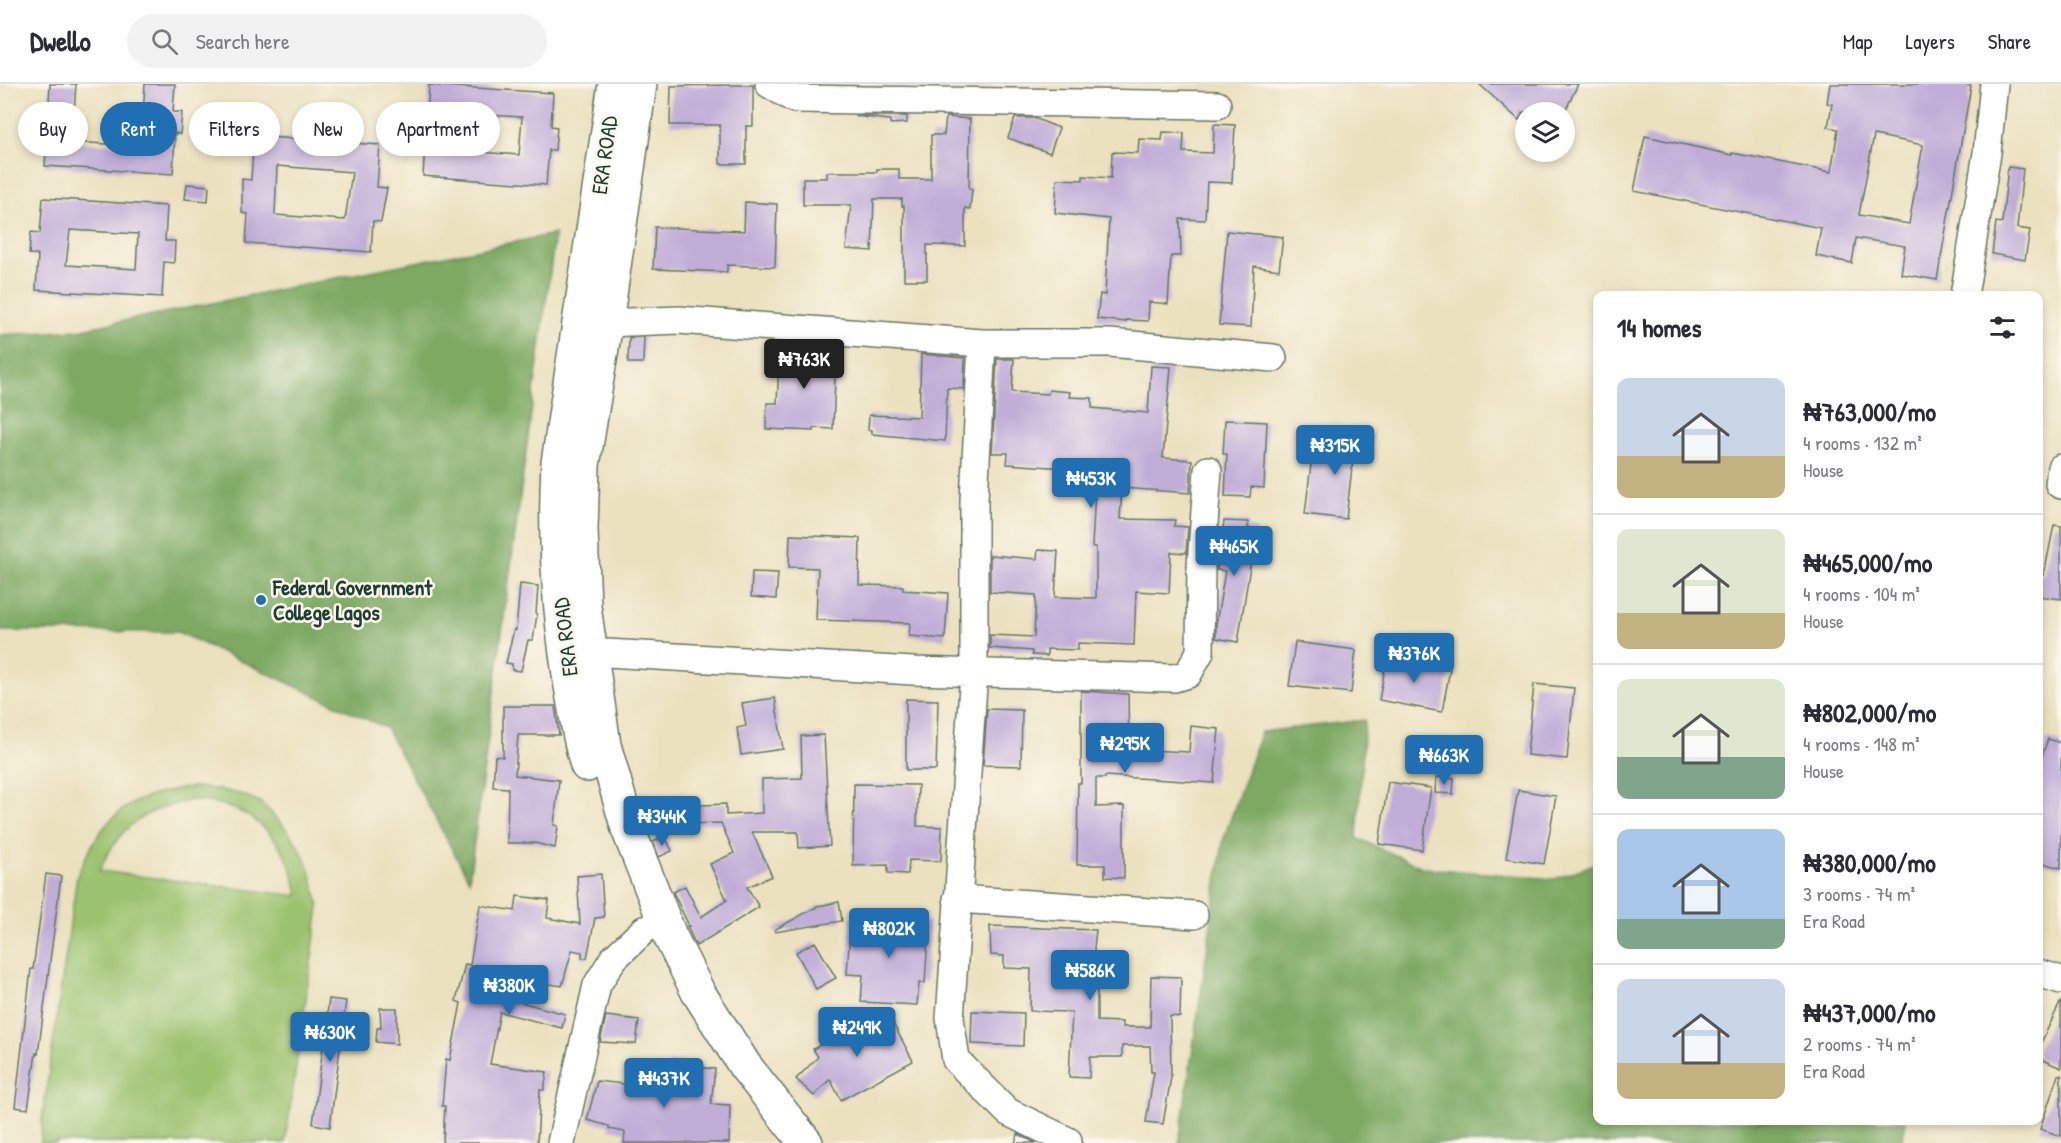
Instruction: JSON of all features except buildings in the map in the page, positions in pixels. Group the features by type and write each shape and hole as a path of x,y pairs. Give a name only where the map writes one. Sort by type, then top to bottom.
{"main road":[{"name":"ERA ROAD","path":"615,84 558,463 556,510 560,605 566,662 582,747 605,789 608,839 644,930 678,1000 734,1086 778,1143"},
{"path":"640,84 606,323 582,465 581,530 584,606 604,745 605,789 628,829 671,938 698,992 745,1066 806,1143"}],"street":[{"path":"769,84 794,99 1217,105"},
{"path":"1965,291 1987,153 1994,84"},
{"path":"606,323 679,320 982,343 1110,343 1273,358"},
{"path":"982,343 974,500 974,672 950,1018 956,1060 1008,1112 1074,1142"},
{"path":"2061,468 2059,484 2061,485"},
{"path":"590,652 913,671 1174,678 1188,674 1200,652 1202,565 1208,470"},
{"path":"957,899 1194,915"},
{"path":"561,1143 597,985 613,960 644,930"},
{"path":"2043,975 2061,980"}],"green space":[{"path":"555,234 469,880 386,728 178,632 0,631 0,335 78,330"},
{"path":"1365,720 1357,838 1424,868 1554,879 1593,864 1593,1125 1905,1125 1902,1143 1179,1143 1223,841 1261,732"},
{"path":"193,787 219,790 237,793 261,803 292,836 313,881 319,907 285,1143 73,1143 57,1141 57,1143 41,1143 42,1120 77,876 97,837 120,812 150,796","holes":["191,800 216,803 235,809 262,826 282,850 295,880 298,896 99,871 115,842 135,822 159,809"]}],"place":[{"name":"Federal Government College Lagos","path":"261,600"}]}
